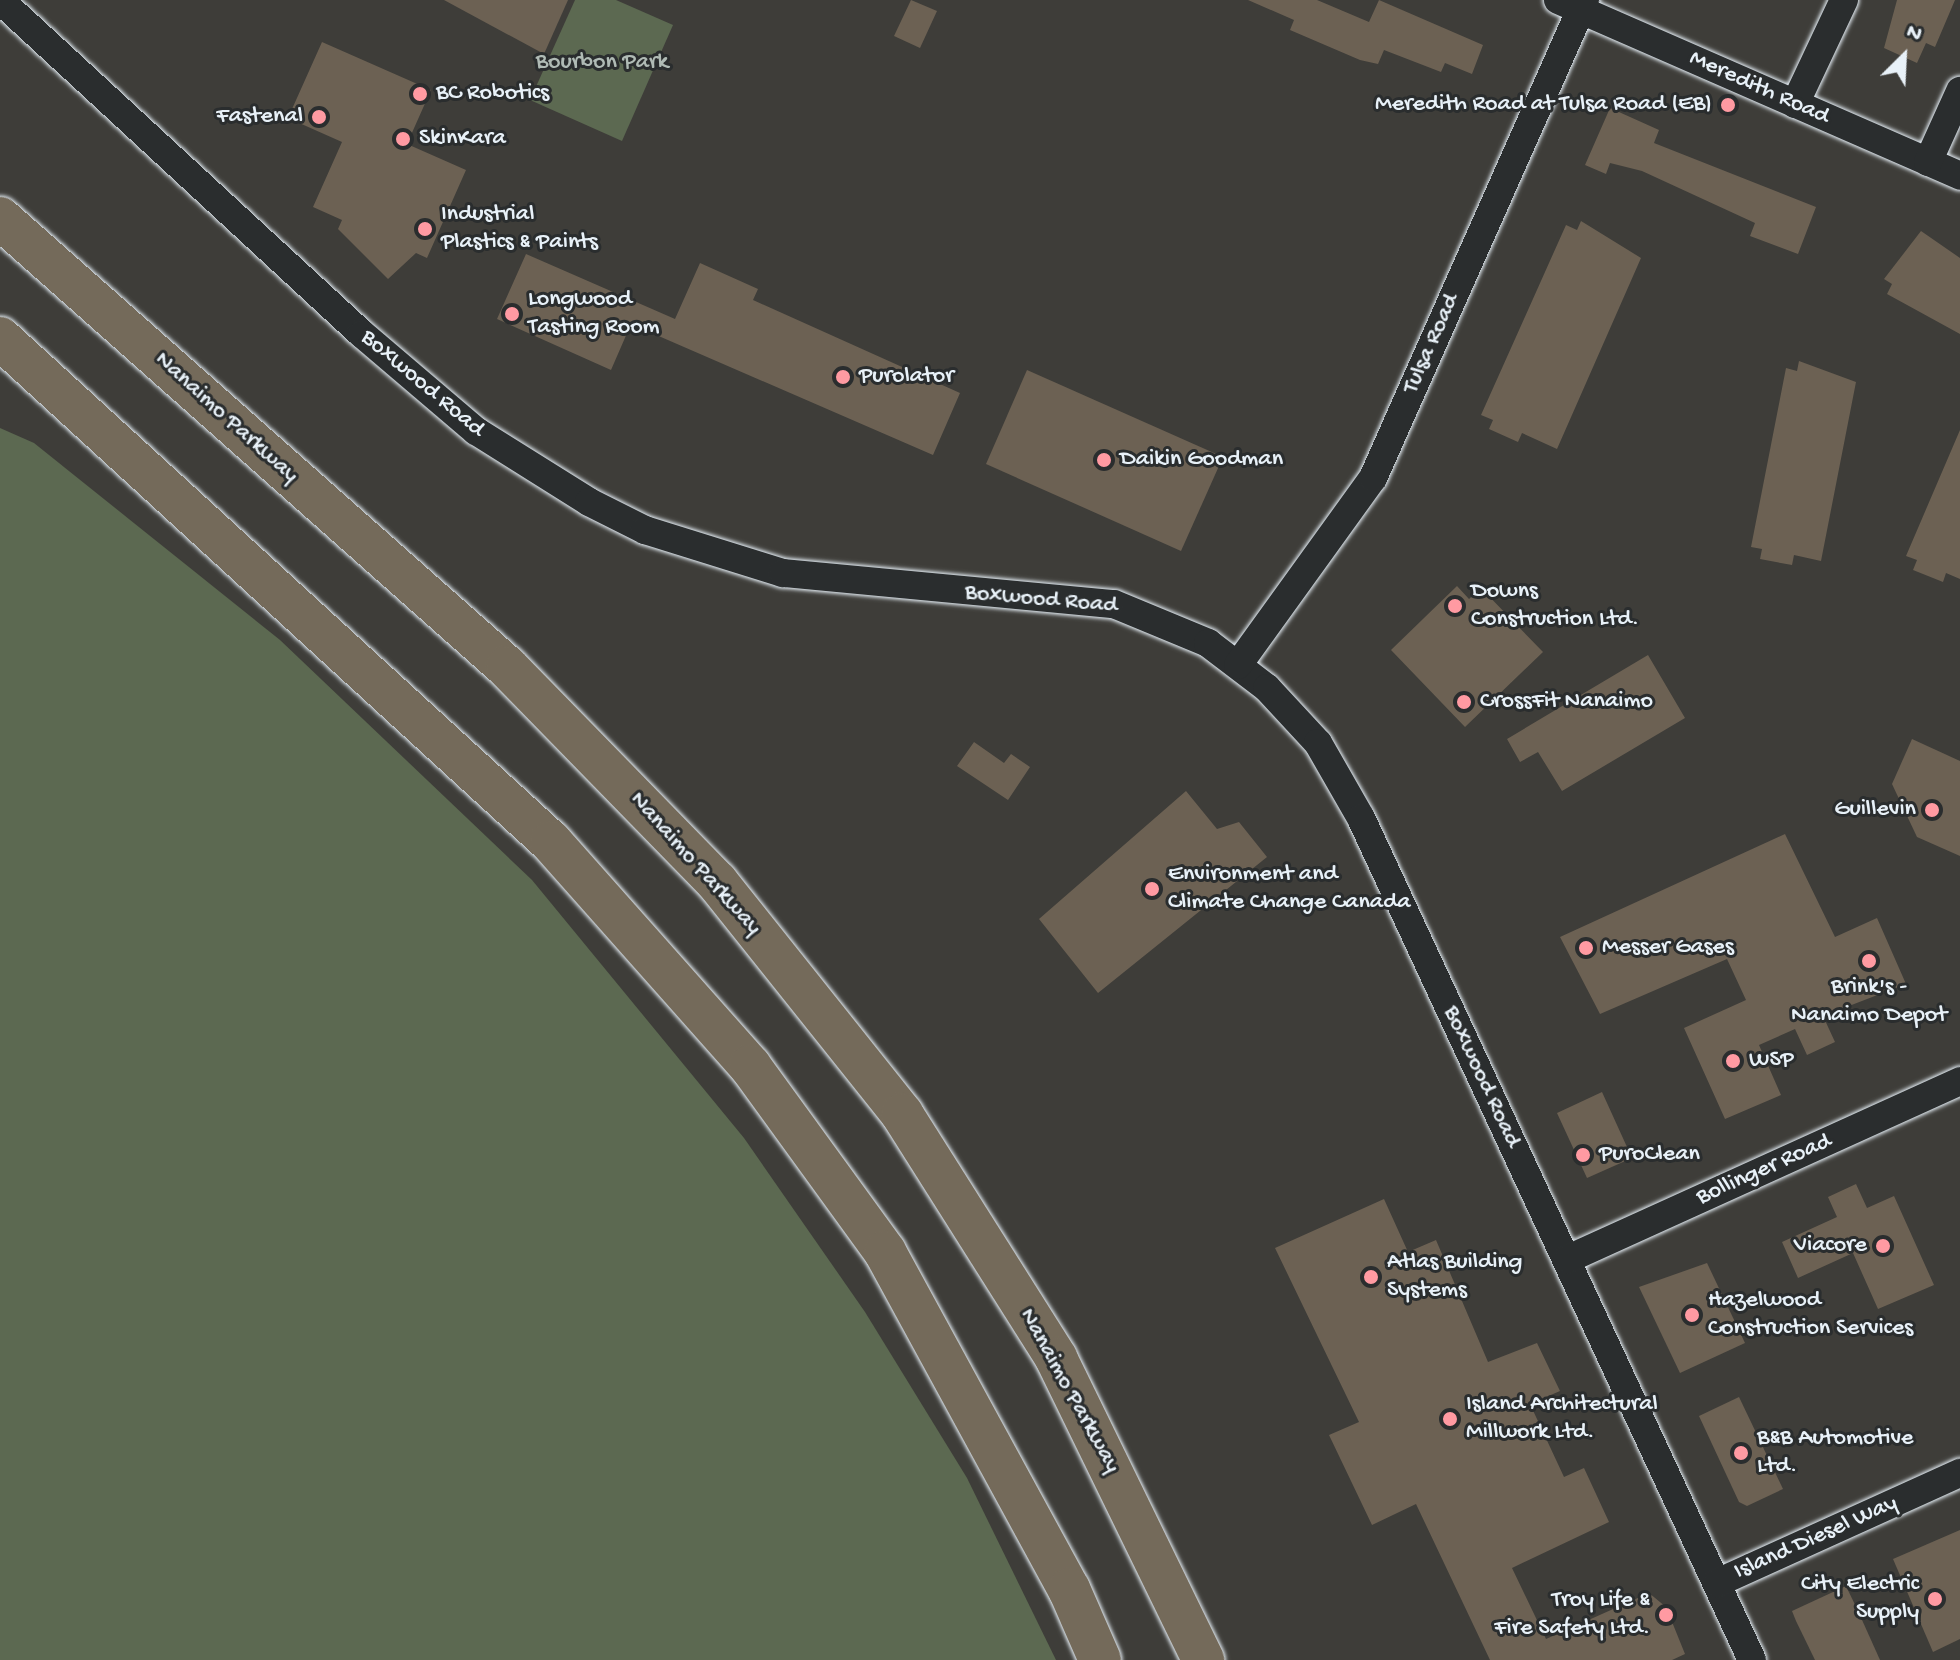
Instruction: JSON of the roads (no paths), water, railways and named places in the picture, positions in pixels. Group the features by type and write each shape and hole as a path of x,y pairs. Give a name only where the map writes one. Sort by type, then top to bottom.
{"highway":[{"name":"Nanaimo Parkway","path":"0,218 507,667 717,882 902,1114 1056,1358 1203,1660"},
{"path":"0,338 551,842 750,1066 885,1252 1069,1589 1100,1660"}],"street":[{"name":"Boxwood Road","path":"0,0 465,422 589,502 645,530 783,573 1114,604 1173,624 1238,665 1292,712 1339,777 1568,1259 1752,1660"},
{"path":"1795,104 1844,0"},
{"name":"Tulsa Road","path":"1238,665 1373,478 1574,3"},
{"name":"Meredith Road","path":"1574,3 1960,176"},
{"path":"1928,162 1960,91"},
{"name":"Bollinger Road","path":"1568,1259 1960,1081"},
{"name":"Island Diesel Way","path":"1717,1583 1960,1473"}],"place":[{"name":"BC Robotics","path":"420,94"},
{"name":"Meredith Road at Tulsa Road (EB)","path":"1728,105"},
{"name":"Fastenal","path":"319,117"},
{"name":"SkinKara","path":"403,139"},
{"name":"Industrial Plastics & Paints","path":"425,229"},
{"name":"Longwood Tasting Room","path":"512,314"},
{"name":"Purolator","path":"843,377"},
{"name":"Daikin Goodman","path":"1104,460"},
{"name":"Downs Construction Ltd.","path":"1455,606"},
{"name":"CrossFit Nanaimo","path":"1464,702"},
{"name":"Guillevin","path":"1932,810"},
{"name":"Environment and Climate Change Canada","path":"1152,889"},
{"name":"Messer Gases","path":"1586,948"},
{"name":"Brink's - Nanaimo Depot","path":"1869,961"},
{"name":"WSP","path":"1733,1061"},
{"name":"PuroClean","path":"1583,1155"},
{"name":"Viacore","path":"1883,1246"},
{"name":"Atlas Building Systems","path":"1371,1277"},
{"name":"Hazelwood Construction Services","path":"1692,1315"},
{"name":"Island Architectural Millwork Ltd.","path":"1450,1419"},
{"name":"B&B Automotive Ltd.","path":"1741,1453"},
{"name":"City Electric Supply","path":"1935,1599"},
{"name":"Troy Life & Fire Safety Ltd.","path":"1666,1615"}],"park label":[{"name":"Bourbon Park","path":"602,63"}]}
